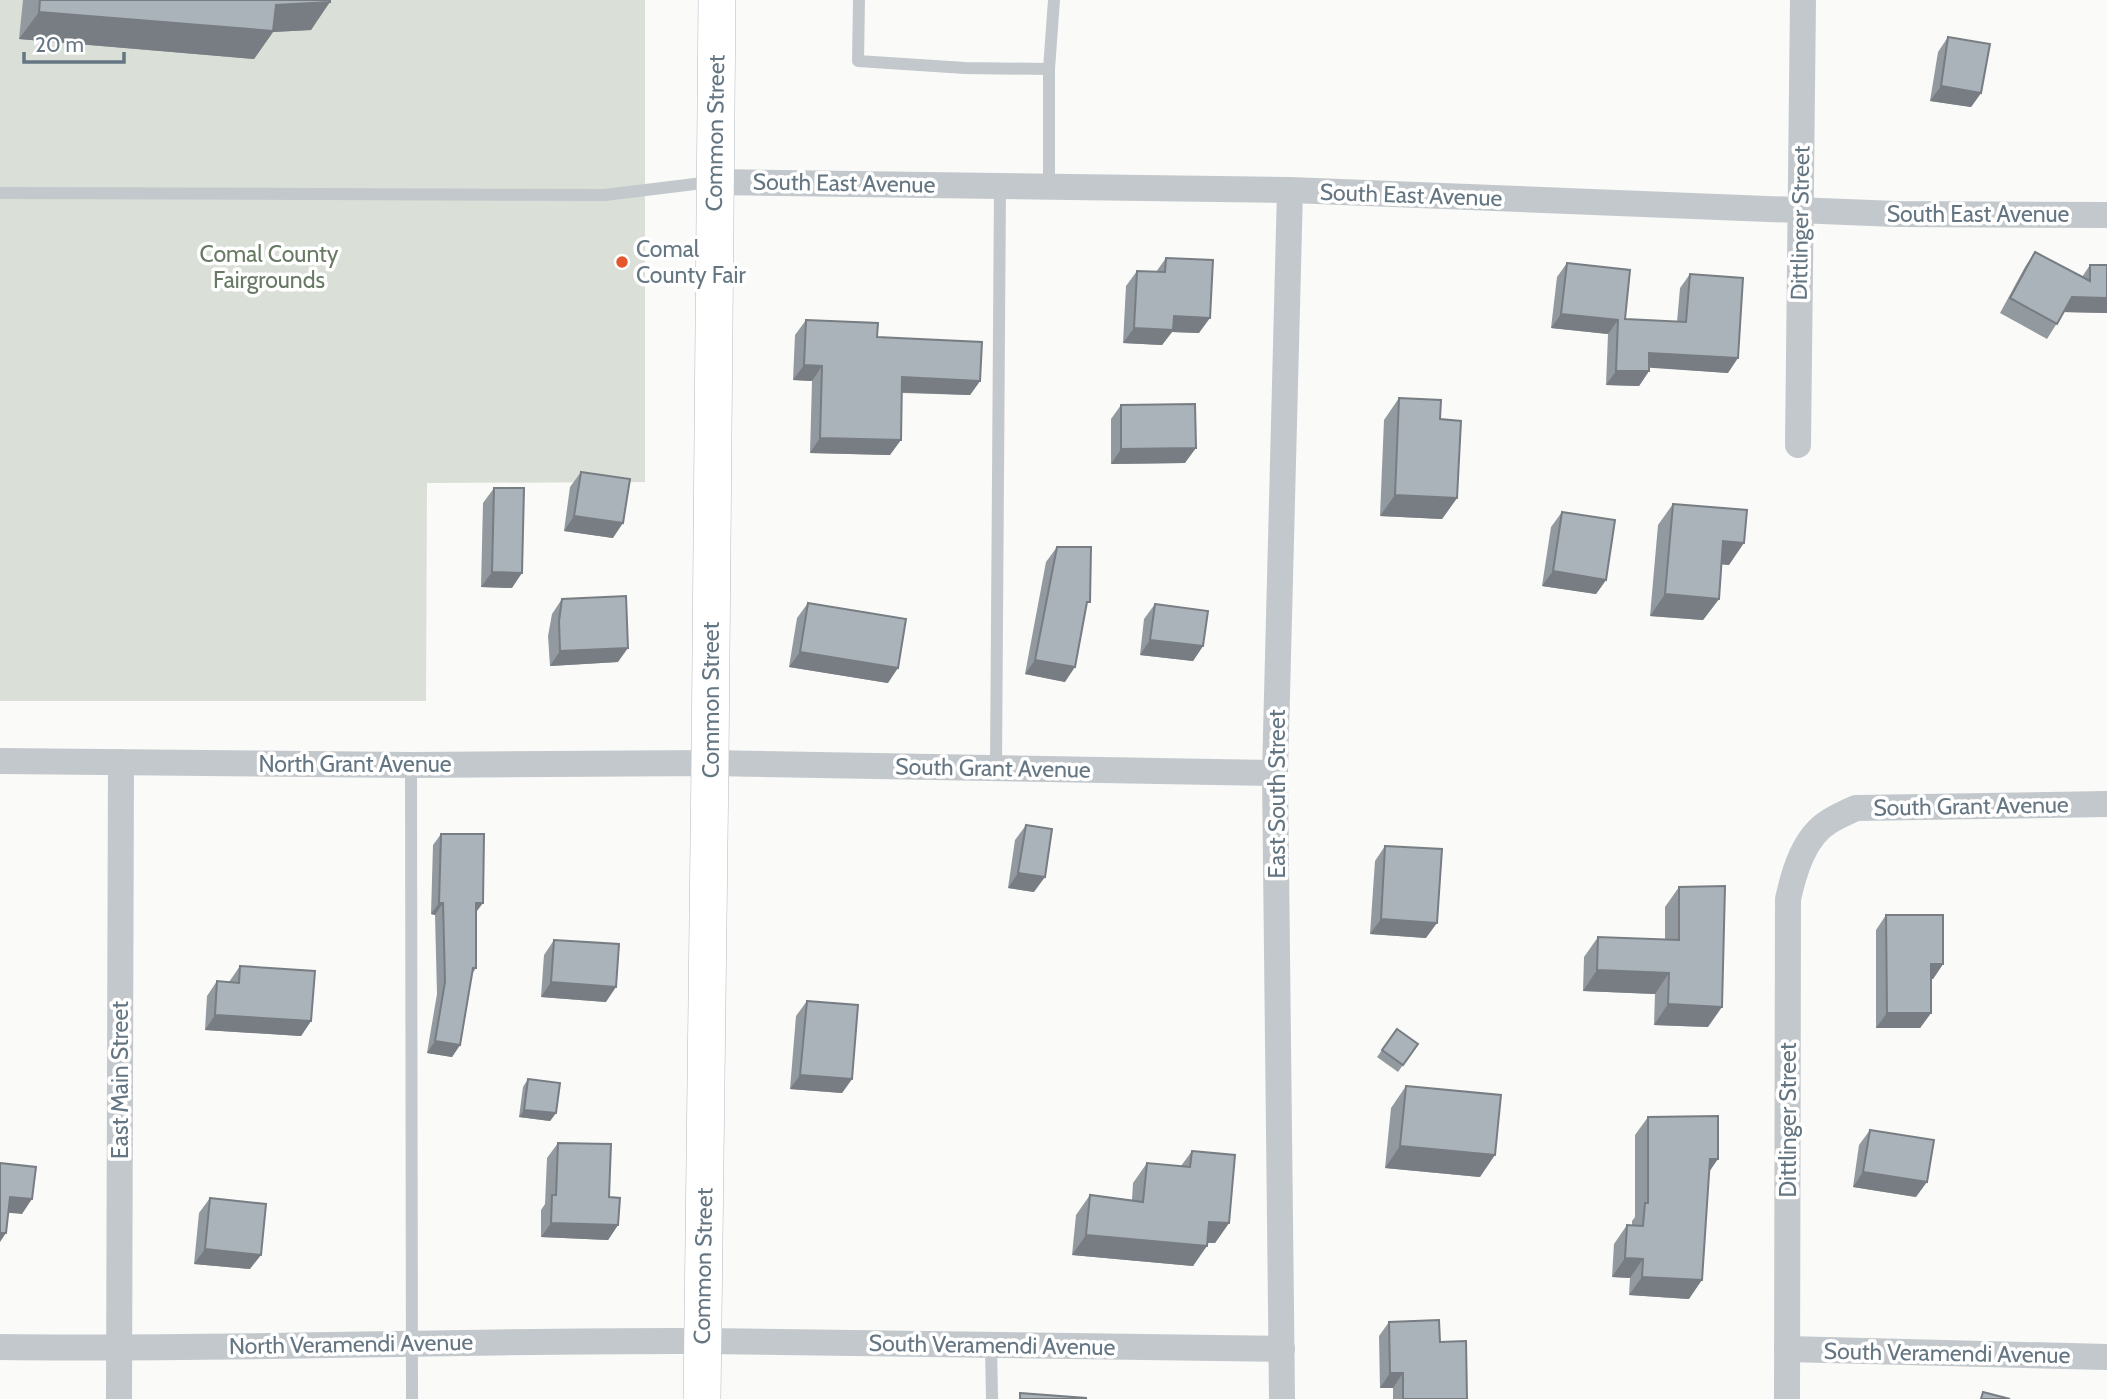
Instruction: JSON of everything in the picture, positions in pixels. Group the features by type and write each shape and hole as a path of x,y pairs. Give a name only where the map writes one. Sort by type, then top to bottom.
{"main road":[{"name":"Common Street","path":"702,1399 717,0"}],"street":[{"name":"Dittlinger Street","path":"1798,445 1803,0"},
{"name":"South East Avenue","path":"715,182 1290,190 1896,214 2107,215"},
{"name":"East South Street","path":"1282,1399 1275,773 1290,190"},
{"name":"North Grant Avenue","path":"0,761 411,765 710,763"},
{"name":"East Main Street","path":"119,1399 121,762"},
{"name":"South Grant Avenue","path":"710,763 1275,773"},
{"name":"South Grant Avenue","path":"1807,845 1827,822 1856,808 2107,804"},
{"name":"Dittlinger Street","path":"1787,1399 1788,899 1794,871 1807,845"},
{"name":"North Veramendi Avenue","path":"0,1347 701,1341"},
{"name":"South Veramendi Avenue","path":"701,1341 1282,1349"},
{"name":"South Veramendi Avenue","path":"1787,1349 2107,1357"}],"lane":[{"path":"859,0 858,61 965,68 1049,69"},
{"path":"1049,186 1049,69 1054,0"},
{"path":"0,193 605,195 715,182"},
{"path":"996,769 1000,185"},
{"path":"411,765 412,1399"},
{"path":"991,1345 992,1399"}],"green space":[{"name":"Comal County Fairgrounds","path":"0,0 645,0 645,482 427,483 426,701 0,701"}],"building":[{"path":"40,0 330,2 276,5 273,31 39,12"},
{"path":"1948,37 1990,44 1981,93 1941,86"},
{"path":"2035,252 2090,281 2090,265 2107,265 2107,298 2072,297 2057,324 2010,298"},
{"path":"1166,258 1213,260 1210,318 1174,316 1173,330 1134,328 1137,271 1165,272"},
{"path":"1567,263 1630,270 1625,319 1686,322 1690,274 1743,278 1738,358 1649,353 1649,371 1616,371 1618,320 1561,314"},
{"path":"806,320 878,323 877,337 982,342 980,381 902,377 901,440 820,438 822,366 804,365"},
{"path":"1399,398 1441,400 1440,419 1461,421 1457,498 1395,495"},
{"path":"1195,404 1196,448 1121,449 1121,405"},
{"path":"581,472 630,479 623,523 574,516"},
{"path":"494,488 524,488 522,573 492,572"},
{"path":"1673,504 1747,510 1744,543 1723,541 1719,599 1665,594"},
{"path":"1562,512 1615,520 1606,580 1553,571"},
{"path":"1057,547 1091,547 1090,602 1087,602 1075,667 1035,660"},
{"path":"626,596 628,648 560,651 559,621 562,599"},
{"path":"808,603 906,619 898,668 800,652"},
{"path":"1155,604 1208,611 1203,646 1150,640"},
{"path":"1026,825 1052,829 1045,877 1018,873"},
{"path":"441,834 484,834 483,903 476,903 476,968 473,968 460,1045 435,1041 445,982 443,903 439,903"},
{"path":"1385,846 1442,849 1437,923 1381,919"},
{"path":"1725,886 1722,1007 1668,1004 1669,973 1597,970 1598,937 1679,940 1679,887"},
{"path":"1886,915 1943,915 1943,964 1931,964 1931,1013 1887,1013"},
{"path":"554,940 619,944 616,987 551,982"},
{"path":"240,966 315,971 311,1021 215,1015 217,981 239,983"},
{"path":"807,1001 858,1005 852,1079 800,1075"},
{"path":"1397,1029 1418,1044 1403,1065 1382,1050"},
{"path":"528,1079 560,1083 556,1113 524,1110"},
{"path":"1406,1086 1501,1095 1495,1155 1400,1146"},
{"path":"1718,1116 1718,1159 1710,1159 1702,1280 1642,1277 1643,1259 1625,1258 1627,1225 1643,1226 1645,1203 1648,1203 1648,1117"},
{"path":"1870,1130 1934,1140 1927,1182 1863,1172"},
{"path":"558,1143 611,1144 609,1197 620,1198 618,1225 551,1223 552,1195 556,1195"},
{"path":"1192,1151 1235,1155 1229,1223 1209,1222 1207,1246 1086,1235 1090,1195 1143,1202 1147,1163 1190,1167"},
{"path":"0,1163 36,1167 32,1199 10,1197 6,1233 0,1233"},
{"path":"210,1198 266,1204 261,1255 205,1249"},
{"path":"1439,1320 1440,1342 1466,1341 1467,1399 1403,1399 1403,1373 1390,1373 1389,1322"},
{"path":"1983,1392 2010,1399 1981,1399"},
{"path":"1020,1393 1086,1398 1086,1399 1020,1399"}],"place":[{"name":"Comal County Fair","path":"622,262"}]}
